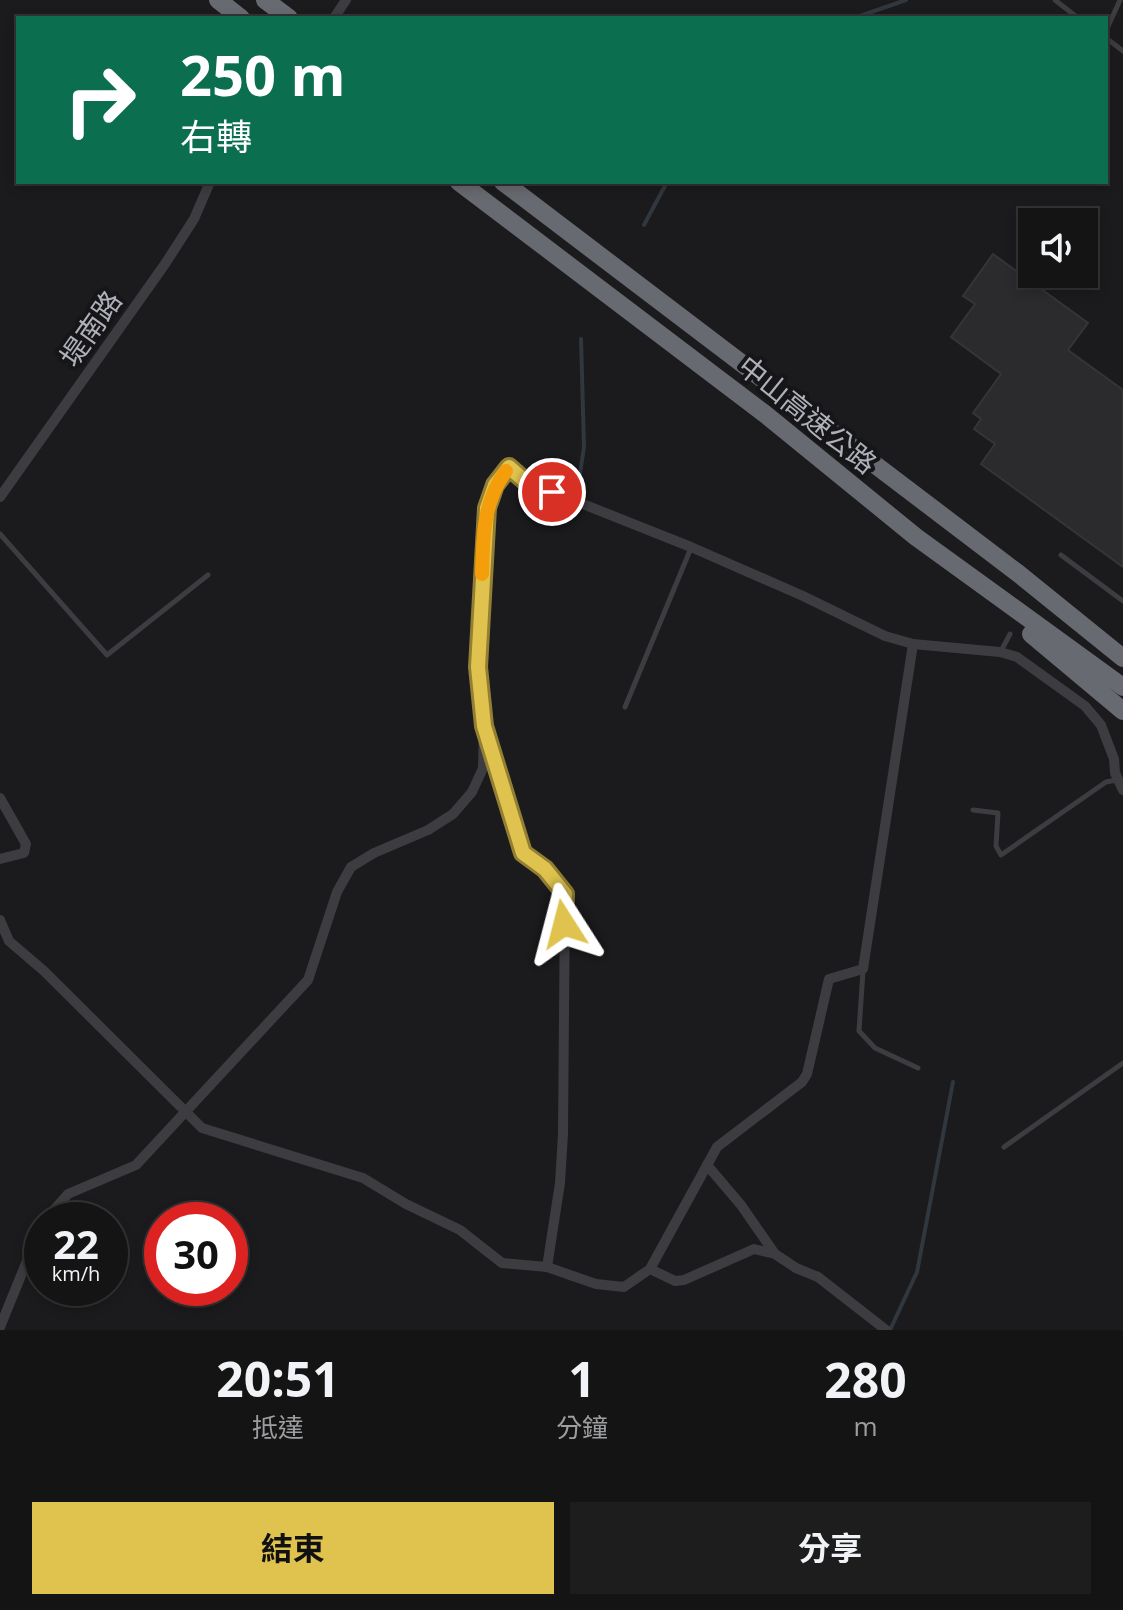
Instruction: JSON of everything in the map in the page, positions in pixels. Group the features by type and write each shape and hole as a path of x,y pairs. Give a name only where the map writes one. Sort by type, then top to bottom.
{"highway":[{"path":"218,0 238,16"},
{"path":"265,0 286,16"},
{"name":"中山高速公路","path":"462,184 765,414 916,537 1123,687"},
{"name":"中山高速公路","path":"506,184 1019,574 1123,658"},
{"path":"916,537 1123,711"}],"street":[{"name":"堤南路","path":"0,497 165,264 194,219 209,184"},
{"path":"61,1202 68,1194 136,1165 308,980 337,892 351,867 374,853 428,830 453,814 472,792 483,768 484,726 478,667 485,520 495,485 509,467 525,481 691,547 885,636 913,644 1000,652 1017,657 1085,706 1101,725 1120,785"},
{"path":"0,920 5,944 44,971 202,1128 363,1178 460,1230 502,1263 547,1267 596,1284 624,1287 650,1269 717,1147 802,1082 807,1074 829,979 863,969 913,644"},
{"path":"484,726 523,853 545,869 565,894 563,1134 560,1183 547,1267"},
{"path":"0,798 26,844 24,853 0,859"},
{"path":"707,1165 741,1205 775,1254"},
{"path":"650,1269 675,1281 684,1280 754,1249 775,1254 796,1268 818,1277 886,1330"},
{"path":"0,1327 24,1268"}],"lane":[{"path":"1055,0 1075,16"},
{"path":"1108,27 1120,0"},
{"path":"0,534 107,655 208,575"},
{"path":"625,707 691,547"},
{"path":"1061,555 1123,601"},
{"path":"1000,652 1010,634"},
{"path":"973,810 998,813 996,846 1001,855 1106,782 1120,785"},
{"path":"863,969 859,1031 875,1048 918,1068"},
{"path":"1004,1147 1123,1063"}],"building":[{"path":"993,254 1018,272 1018,288 1040,288 1088,323 1068,350 1123,390 1123,567 981,464 995,444 974,429 981,419 973,413 1001,374 951,337 975,304 963,296"}],"waterway":[{"path":"860,16 906,0"},
{"path":"644,225 666,184"},
{"path":"578,487 584,447 581,339"},
{"path":"890,1330 917,1272 953,1082"}],"slow traffic":[{"path":"482,574 487,508 495,485 506,471"}],"route":[{"path":"552,492 525,481 509,467 495,485 487,508 483,544 478,667 484,726 523,853 545,869 565,894 564,924"}]}
